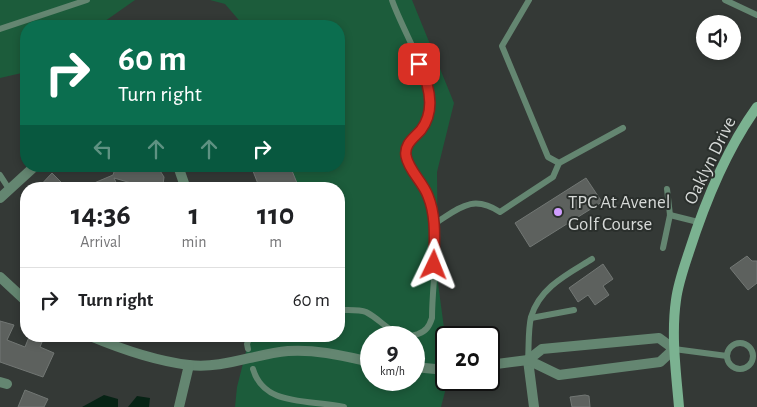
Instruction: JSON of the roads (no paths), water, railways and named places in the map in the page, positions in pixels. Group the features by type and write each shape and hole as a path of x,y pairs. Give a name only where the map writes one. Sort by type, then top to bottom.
{"street":[{"name":"Oaklyn Drive","path":"680,407 674,350 676,300 698,222 712,188 747,121 757,107"},
{"path":"0,198 28,172"},
{"path":"0,277 20,295"},
{"path":"500,364 528,360 559,375 660,362 674,350 660,338 542,348 528,360"},
{"path":"104,342 118,348 189,365 222,365 287,351 318,352 360,360"},
{"path":"528,360 534,407"},
{"path":"179,407 189,365"}],"lane":[{"path":"27,20 87,0"},
{"path":"345,310 364,311 398,335 413,336 423,332 430,327 432,318 434,224 428,195 411,168 406,155 407,146 422,129 426,118 430,103 429,89 392,0"},
{"path":"530,0 502,46 548,157 559,163"},
{"path":"725,0 757,15"},
{"path":"0,29 20,22"},
{"path":"434,224 467,203 477,202 489,205 500,212 553,177 559,163 623,128"},
{"path":"0,175 9,189"},
{"path":"663,248 670,215 667,189"},
{"path":"670,215 698,222"},
{"path":"528,360 531,318 539,299 554,283 592,259"},
{"path":"531,318 574,310"},
{"path":"247,342 248,349"},
{"path":"740,343 748,346 752,354 748,365 741,369 730,364 727,356 729,348 740,343"},
{"path":"674,350 727,356"},
{"path":"252,369 256,382 263,392 276,401 328,404 344,407"}],"place":[{"name":"TPC At Avenel Golf Course","path":"558,212"}]}
